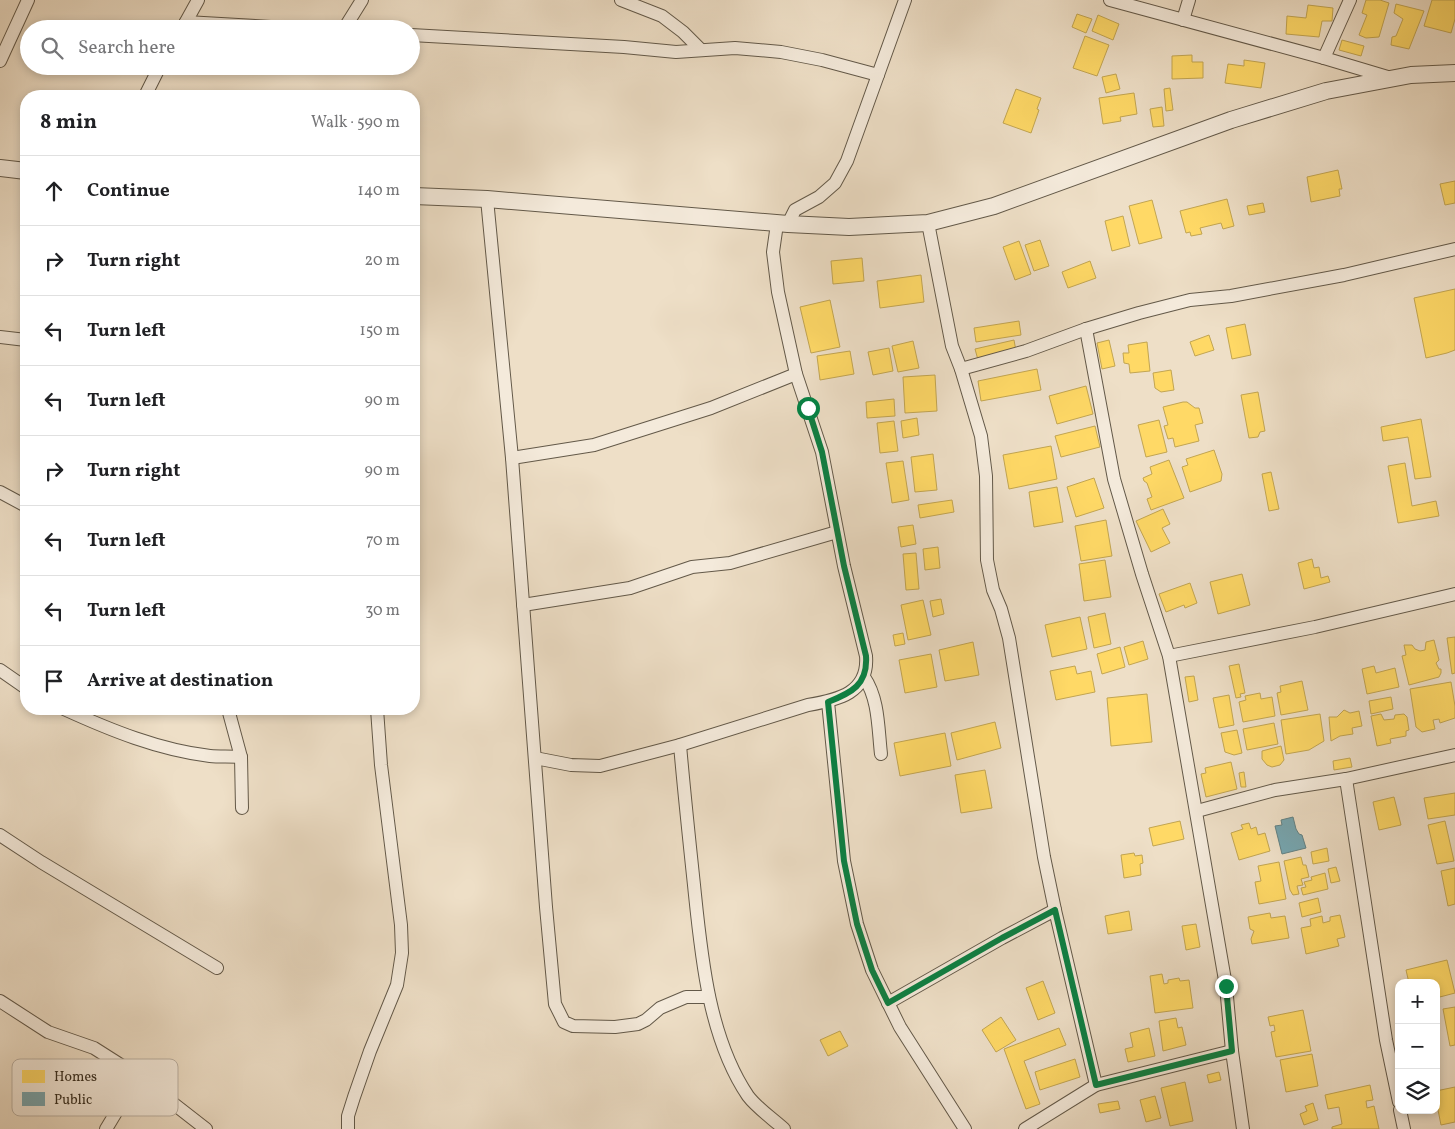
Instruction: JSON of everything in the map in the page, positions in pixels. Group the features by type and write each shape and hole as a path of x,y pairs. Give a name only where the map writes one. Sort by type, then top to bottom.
{"street":[{"path":"0,60 28,0"},
{"path":"187,20 198,0"},
{"path":"350,20 362,0"},
{"path":"620,0 662,16 683,32 701,50"},
{"path":"535,758 571,765 600,766 680,745 808,706 828,702 850,693 864,677 867,666 866,656 844,566 820,445 796,374 778,292 773,252 783,224 795,210 819,197 835,183 847,162 905,0"},
{"path":"1110,0 1391,78"},
{"path":"1183,20 1189,0"},
{"path":"1324,58 1350,0"},
{"path":"420,36 624,47 676,52 735,48 781,52 822,60 878,75"},
{"path":"420,196 487,199 783,224 848,227 928,223 994,206 1231,120 1326,91 1391,78 1455,73"},
{"path":"148,90 156,75"},
{"path":"0,168 20,170"},
{"path":"487,199 512,458 555,1004 564,1022 573,1026 615,1027 638,1024 660,1008 686,997 709,997"},
{"path":"928,223 952,346 961,369 981,436 986,476 987,560 993,590 1001,609 1009,638 1042,847 1096,1085"},
{"path":"961,369 1026,351 1086,329 1139,313 1190,300 1231,296 1344,275 1455,249"},
{"path":"1086,329 1114,479 1169,656 1226,986 1232,1051 1243,1129"},
{"path":"0,337 20,339"},
{"path":"512,458 594,444 711,408 796,374"},
{"path":"0,492 20,503"},
{"path":"523,605 630,588 692,567 730,563 837,532"},
{"path":"1169,656 1315,628 1455,594"},
{"path":"0,670 20,684"},
{"path":"864,677 874,696 881,754"},
{"path":"828,702 844,861 857,924 863,943 872,970 900,1027 965,1129"},
{"path":"79,715 136,738 173,748 210,756 241,757"},
{"path":"230,715 241,757 242,808"},
{"path":"348,1129 348,1116 397,985 402,953 401,925 381,765 377,715"},
{"path":"680,745 701,956 709,997 729,1062 740,1084 750,1098 784,1129"},
{"path":"1197,811 1275,790 1346,779 1455,755"},
{"path":"1346,779 1386,1040 1395,1083"},
{"path":"0,835 49,867 217,968"},
{"path":"888,1003 1055,910"},
{"path":"0,1001 48,1032 94,1048 111,1059"},
{"path":"1025,1129 1096,1085 1232,1051"},
{"path":"178,1107 206,1129"},
{"path":"1401,1114 1404,1129"},
{"path":"106,1129 114,1116"}],"building: Homes":[{"path":"1366,0 1380,0 1389,3 1379,37 1366,38 1359,35 1367,15 1362,13"},
{"path":"1432,0 1455,0 1455,19 1451,33 1424,26"},
{"path":"1396,4 1424,11 1409,49 1391,45 1392,37 1396,36 1403,19 1394,13"},
{"path":"1308,5 1333,8 1332,21 1322,21 1319,37 1286,34 1287,16 1306,18"},
{"path":"1077,14 1092,19 1086,33 1072,27"},
{"path":"1098,15 1119,24 1113,40 1092,31"},
{"path":"1085,36 1109,45 1097,76 1073,68"},
{"path":"1342,40 1364,46 1361,56 1339,50"},
{"path":"1192,55 1192,62 1203,62 1203,78 1172,79 1172,56"},
{"path":"1244,60 1265,63 1261,88 1225,83 1228,64 1244,66"},
{"path":"1116,74 1120,89 1106,93 1102,77"},
{"path":"1170,88 1173,110 1166,111 1164,89"},
{"path":"1016,89 1041,98 1031,133 1003,123"},
{"path":"1134,93 1137,114 1120,117 1121,121 1103,124 1099,98"},
{"path":"1162,107 1164,126 1153,127 1150,109"},
{"path":"1338,170 1342,189 1339,189 1340,196 1311,202 1307,177"},
{"path":"1455,181 1455,203 1445,205 1440,184"},
{"path":"1227,199 1234,226 1223,229 1221,223 1200,228 1202,234 1191,236 1190,232 1186,233 1180,211"},
{"path":"1152,200 1162,238 1139,244 1129,206"},
{"path":"1263,203 1265,212 1249,215 1247,206"},
{"path":"1123,216 1130,246 1112,251 1105,221"},
{"path":"1040,240 1049,266 1034,271 1025,245"},
{"path":"1019,241 1031,274 1015,280 1003,247"},
{"path":"862,258 864,281 833,284 831,261"},
{"path":"1090,261 1096,278 1068,288 1062,272"},
{"path":"921,275 924,302 880,308 877,281"},
{"path":"1455,289 1455,350 1426,358 1414,298"},
{"path":"830,300 840,347 811,353 800,307"},
{"path":"1019,321 1021,335 976,342 974,328"},
{"path":"1245,324 1251,355 1232,359 1226,328"},
{"path":"1209,335 1214,350 1195,356 1190,342"},
{"path":"1014,340 1016,351 978,360 975,349"},
{"path":"1109,340 1115,366 1102,369 1097,343"},
{"path":"913,341 919,368 898,372 892,346"},
{"path":"1147,342 1150,371 1130,373 1129,364 1124,363 1123,353 1129,353 1128,345"},
{"path":"889,348 893,371 873,375 868,352"},
{"path":"850,351 854,374 820,380 817,356"},
{"path":"1037,369 1041,390 981,401 978,381"},
{"path":"1171,370 1174,390 1161,392 1155,388 1153,373"},
{"path":"935,375 937,411 905,413 903,377"},
{"path":"1086,386 1093,414 1057,424 1049,396"},
{"path":"1258,392 1265,431 1260,432 1258,437 1249,438 1241,395"},
{"path":"894,399 895,416 867,418 866,402"},
{"path":"1183,402 1199,408 1203,423 1195,425 1199,441 1175,447 1173,438 1168,439 1164,426 1168,425 1163,407"},
{"path":"917,418 919,435 903,438 901,421"},
{"path":"1421,419 1431,477 1415,479 1408,437 1383,441 1381,427"},
{"path":"1159,420 1167,452 1146,457 1138,425"},
{"path":"894,421 898,451 880,453 877,423"},
{"path":"1095,426 1100,447 1061,457 1055,436"},
{"path":"1051,446 1057,479 1009,489 1003,455"},
{"path":"1214,450 1222,474 1221,481 1190,492 1182,467 1188,465 1186,459"},
{"path":"933,454 937,490 915,492 911,457"},
{"path":"1169,460 1184,498 1151,510 1147,499 1152,497 1143,478 1152,474 1150,467"},
{"path":"903,461 909,500 892,503 886,463"},
{"path":"1405,463 1412,506 1436,501 1439,516 1398,523 1388,466"},
{"path":"1271,472 1279,509 1269,511 1262,474"},
{"path":"1094,478 1104,508 1076,517 1067,487"},
{"path":"1057,487 1063,522 1034,527 1029,492"},
{"path":"952,500 954,512 920,518 918,505"},
{"path":"1163,509 1170,524 1162,528 1170,543 1151,552 1136,521"},
{"path":"1106,520 1112,556 1081,561 1075,526"},
{"path":"913,525 916,544 901,547 898,527"},
{"path":"938,547 940,568 925,570 923,549"},
{"path":"916,553 919,589 906,590 903,554"},
{"path":"1312,559 1314,568 1319,567 1321,578 1328,576 1330,582 1304,589 1298,563"},
{"path":"1105,560 1111,597 1084,601 1079,564"},
{"path":"1242,574 1250,605 1218,614 1210,582"},
{"path":"1190,583 1197,603 1185,608 1184,605 1166,612 1159,594"},
{"path":"941,599 944,614 933,617 930,601"},
{"path":"923,600 931,635 908,640 901,605"},
{"path":"1105,613 1111,644 1094,648 1088,617"},
{"path":"1080,617 1087,649 1052,657 1045,625"},
{"path":"903,633 905,644 895,646 893,635"},
{"path":"1455,637 1455,673 1452,674 1447,638"},
{"path":"1434,640 1439,660 1436,663 1439,669 1441,669 1439,677 1409,685 1402,656 1406,655 1404,645 1412,645 1420,651 1425,650 1426,642"},
{"path":"1143,641 1148,659 1129,665 1124,647"},
{"path":"973,642 979,675 945,681 939,650"},
{"path":"1120,647 1125,667 1102,674 1097,654"},
{"path":"931,654 937,687 905,693 899,660"},
{"path":"1239,664 1245,693 1240,694 1241,697 1236,698 1229,666"},
{"path":"1075,666 1077,674 1091,671 1095,692 1056,700 1050,671"},
{"path":"1374,666 1376,673 1395,668 1399,687 1367,694 1362,669"},
{"path":"1194,676 1198,700 1189,702 1185,677"},
{"path":"1302,681 1308,710 1281,715 1277,693 1281,692 1280,686"},
{"path":"1451,682 1455,718 1440,723 1439,719 1433,720 1435,729 1422,732 1416,727 1410,689"},
{"path":"1260,693 1261,699 1272,697 1275,716 1243,722 1239,702 1246,700 1245,696"},
{"path":"1147,694 1152,742 1111,746 1107,698"},
{"path":"1229,695 1234,725 1219,728 1213,698"},
{"path":"1391,697 1393,709 1371,714 1369,701"},
{"path":"1344,710 1350,713 1359,711 1362,726 1352,728 1353,734 1340,736 1331,741 1329,717 1337,717"},
{"path":"1320,714 1324,741 1309,750 1286,754 1281,720"},
{"path":"1381,714 1384,720 1394,719 1395,715 1404,714 1407,717 1409,730 1406,731 1406,736 1390,739 1391,743 1377,746 1371,716"},
{"path":"995,722 1001,748 957,760 951,733"},
{"path":"1274,723 1278,744 1247,750 1243,729"},
{"path":"1237,730 1242,753 1234,755 1225,752 1221,733"},
{"path":"945,733 951,766 900,776 894,743"},
{"path":"1281,746 1284,760 1280,765 1272,767 1267,765 1262,759 1262,751"},
{"path":"1350,758 1352,767 1334,770 1333,761"},
{"path":"1231,762 1237,789 1206,797 1201,774 1206,773 1205,768"},
{"path":"985,770 992,808 961,813 955,775"},
{"path":"1244,772 1246,787 1241,787 1239,773"},
{"path":"1455,793 1455,815 1428,819 1424,798"},
{"path":"1394,797 1401,825 1379,830 1373,802"},
{"path":"1180,821 1184,839 1153,846 1149,828"},
{"path":"1445,821 1454,861 1437,864 1428,825"},
{"path":"1249,823 1251,829 1256,827 1258,835 1265,833 1270,851 1239,860 1231,833 1243,829 1241,825"},
{"path":"1327,848 1329,861 1313,864 1311,852"},
{"path":"1134,853 1135,856 1142,855 1143,863 1140,864 1141,875 1124,878 1121,855"},
{"path":"1301,857 1303,865 1306,865 1309,877 1301,879 1303,885 1297,886 1299,894 1293,895 1290,890 1284,861"},
{"path":"1279,862 1286,899 1259,904 1255,882 1261,881 1258,866"},
{"path":"1336,867 1340,881 1331,883 1328,869"},
{"path":"1455,868 1455,904 1448,906 1441,871"},
{"path":"1325,873 1328,889 1303,895 1301,888 1306,887 1304,882 1312,880 1311,877"},
{"path":"1318,898 1321,912 1302,917 1299,903"},
{"path":"1129,911 1132,930 1108,934 1105,916"},
{"path":"1270,913 1271,918 1285,916 1289,938 1252,944 1251,939 1254,931 1250,929 1248,917"},
{"path":"1340,915 1345,937 1337,939 1339,946 1306,954 1301,928 1311,926 1310,919 1322,916 1323,923 1330,921 1330,917"},
{"path":"1196,924 1200,947 1186,950 1182,926"},
{"path":"1447,960 1455,993 1440,997 1440,979 1408,979 1406,970"},
{"path":"1162,974 1164,984 1168,983 1168,980 1179,978 1180,981 1189,980 1193,1008 1155,1013 1150,976"},
{"path":"1043,981 1055,1013 1038,1020 1026,988"},
{"path":"1455,1007 1455,1045 1450,1046 1443,1009"},
{"path":"1303,1010 1311,1051 1276,1057 1271,1032 1275,1031 1274,1025 1270,1026 1268,1017"},
{"path":"1001,1017 1016,1040 996,1052 982,1030"},
{"path":"1176,1018 1178,1028 1182,1027 1186,1045 1163,1051 1159,1021"},
{"path":"1059,1028 1066,1045 1024,1061 1040,1104 1026,1109 1004,1049"},
{"path":"1149,1028 1155,1056 1128,1062 1125,1049 1133,1047 1130,1033"},
{"path":"840,1031 848,1046 828,1056 820,1040"},
{"path":"1312,1054 1318,1086 1286,1092 1280,1060"},
{"path":"1075,1059 1080,1077 1040,1090 1035,1072"},
{"path":"1219,1072 1221,1080 1209,1083 1207,1075"},
{"path":"1185,1082 1193,1121 1170,1126 1161,1088"},
{"path":"1370,1085 1373,1100 1366,1101 1367,1108 1374,1106 1379,1129 1332,1129 1332,1127 1342,1124 1339,1107 1328,1109 1325,1095"},
{"path":"1455,1087 1455,1122 1441,1125 1439,1114 1440,1090"},
{"path":"1155,1096 1161,1118 1146,1122 1140,1100"},
{"path":"1118,1101 1120,1109 1100,1113 1098,1104"},
{"path":"1313,1103 1318,1120 1304,1125 1300,1114 1307,1111 1305,1106"}],"building: Public":[{"path":"1293,817 1296,829 1302,835 1306,848 1282,854 1275,826 1282,825 1281,820"}],"route":[{"path":"808,408 819,438 844,566 867,666 864,677 850,693 828,702 844,861 857,924 872,970 888,1003 1055,910 1096,1085 1232,1051 1226,986"}]}
